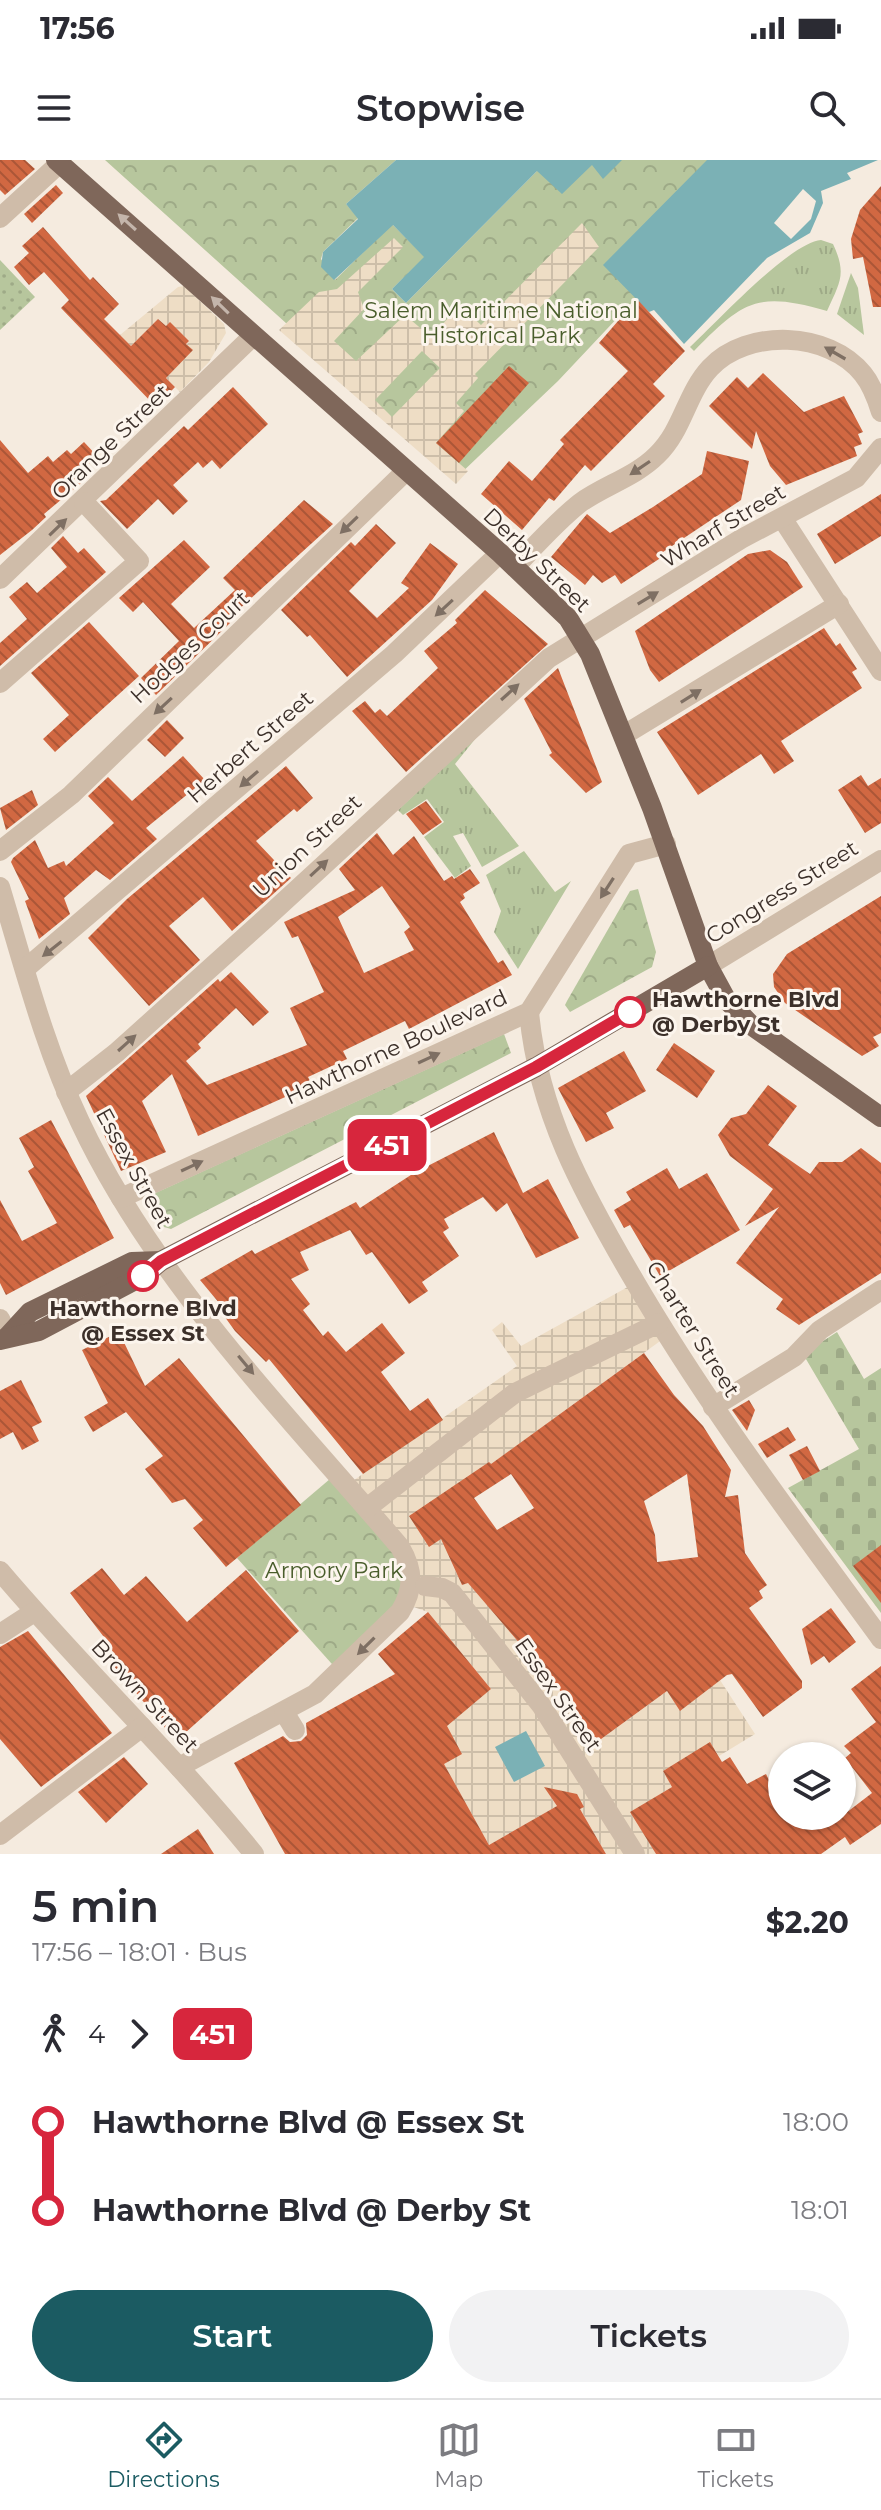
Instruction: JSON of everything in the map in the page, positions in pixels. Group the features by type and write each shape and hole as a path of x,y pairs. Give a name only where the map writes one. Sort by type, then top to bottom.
{"main road":[{"name":"Derby Street","path":"58,162 554,602 580,636 624,735 708,966 726,999 751,1025 881,1117"},
{"path":"3,1332 30,1312 132,1262 161,1261 536,1067 708,966"}],"street":[{"path":"0,218 58,162"},
{"name":"Orange Street","path":"0,579 84,502 253,336"},
{"path":"507,560 582,502 639,470 658,455 673,438 704,374 726,354 748,345 772,340 822,346 863,373 881,412"},
{"name":"Wharf Street","path":"580,636 856,478 881,448"},
{"name":"Hodges Court","path":"0,851 71,795 406,471"},
{"path":"0,683 139,561 84,502"},
{"path":"782,518 881,671"},
{"name":"Herbert Street","path":"25,969 507,560"},
{"path":"624,735 839,604"},
{"name":"Union Street","path":"66,1092 120,1049 266,918 530,674 580,636"},
{"name":"Hawthorne Boulevard","path":"121,1198 529,1012 629,854 666,844"},
{"name":"Congress Street","path":"708,966 881,860"},
{"name":"Essex Street","path":"0,887 43,1034 66,1092 121,1198 161,1261 367,1508 408,1560 418,1586 442,1588 452,1593 541,1705 635,1854"},
{"name":"Charter Street","path":"529,1012 536,1067 545,1102 574,1174 659,1323 713,1407 881,1639"},
{"path":"713,1407 794,1357 820,1330 881,1290"},
{"path":"367,1508 515,1393 659,1323"},
{"name":"Brown Street","path":"0,1571 254,1854"},
{"path":"179,1767 289,1721 400,1612 418,1586"},
{"path":"0,1634 34,1612"},
{"path":"315,1694 326,1713"},
{"path":"0,1835 142,1727"}],"green space":[{"name":"Salem Maritime National Historical Park","path":"105,160 396,160 346,204 358,218 323,252 321,259 335,280 392,224 425,257 392,289 406,303 537,171 595,160 766,160 558,381 457,477"},
{"path":"821,240 833,244 841,271 827,311 784,302 753,305 726,321 694,351 690,347 772,269 807,244"},
{"path":"0,260 35,297 0,330"},
{"path":"851,273 858,288 864,335 837,314"},
{"path":"480,733 455,764 519,846 482,867 463,833 453,836 471,866 455,878 424,837 444,822 427,799 403,815 398,810"},
{"path":"524,851 555,892 571,881 518,969 494,932 501,911 486,875"},
{"path":"638,889 656,952 652,967 570,1012 565,1005 567,1001 630,891"},
{"path":"504,1034 511,1053 171,1229 164,1227 148,1202 151,1195"},
{"path":"837,1332 864,1379 881,1368 881,1613 788,1488 859,1449 803,1354"},
{"name":"Armory Park","path":"337,1473 367,1508 412,1585 340,1673 237,1558"}],"shaded area":[{"path":"582,223 599,247 475,374 478,378 456,403 464,411 436,443 468,471 456,484 279,330 319,292 337,289 394,238 403,247 358,292 364,309 334,341 356,361 405,315 431,337 460,305 481,325","holes":["422,351 440,368 392,417 375,400"]},
{"path":"184,286 224,324 226,333 209,362 180,392 166,378 189,341 170,323 166,326 158,319 131,346 120,335 178,287"},
{"path":"635,1283 667,1336 500,1458 409,1516 456,1529 448,1555 462,1585 468,1583 577,1697 569,1704 597,1742 667,1691 680,1710 720,1680 755,1734 719,1756 710,1743 663,1771 672,1787 631,1812 656,1854 606,1854 580,1809 560,1791 550,1796 557,1806 489,1845 394,1675 441,1730 491,1689 428,1612 405,1604 412,1574 347,1485 517,1366 492,1330 502,1322 521,1346"}],"water":[{"path":"396,160 622,160 603,179 592,165 562,194 537,171 406,303 392,289 424,257 393,225 334,280 321,267 323,252 358,219 346,204"},
{"path":"707,160 878,160 847,173 851,179 821,191 823,203 810,233 767,258 684,344 654,310 649,312 603,265"},
{"path":"526,1731 545,1766 514,1782 495,1747"}],"pier":[{"path":"803,189 816,201 811,219 791,239 774,223"}],"building":[{"path":"0,160 25,160 35,169 5,195 0,190"},
{"path":"56,185 63,193 32,223 24,214"},
{"path":"881,186 881,307 873,307 863,257 853,259 851,239 860,210"},
{"path":"43,227 90,280 93,277 119,304 104,319 131,346 158,319 166,326 170,322 189,341 186,344 193,350 166,378 175,387 156,407 61,308 69,300 44,272 29,285 14,267 29,253 22,246"},
{"path":"637,299 685,351 653,384 665,396 591,471 585,465 554,501 549,498 522,530 481,494 509,461 532,481 564,444 560,440 628,371 599,343"},
{"path":"509,366 529,383 459,463 436,443"},
{"path":"763,373 804,412 844,396 863,432 858,434 862,444 854,447 857,456 786,485 770,466 756,431 752,449 709,406 737,377 748,388"},
{"path":"233,387 268,424 220,469 212,460 203,468 198,462 173,485 188,501 173,515 158,499 127,529 100,501 106,500 184,426 188,430"},
{"path":"0,440 28,473 48,456 53,462 67,450 71,454 84,442 97,456 81,471 87,478 44,514 46,517 32,530 0,555"},
{"path":"707,451 749,461 741,500 660,554 662,557 621,584 615,575 602,583 593,575 585,585 551,557 587,514 610,533 702,474"},
{"path":"881,494 881,536 835,564 817,534"},
{"path":"304,500 333,524 227,620 230,623 156,695 141,678 179,641 143,602 133,612 119,598 184,540 210,567 171,604 194,628 235,590 223,578"},
{"path":"376,524 396,543 349,591 377,618 409,588 401,583 430,543 458,564 432,600 347,677 310,635 307,637 281,610 351,542 355,546"},
{"path":"63,536 78,553 84,548 106,572 0,666 0,643 27,619 9,597 27,582 37,593 67,567 51,548"},
{"path":"770,550 787,562 803,587 659,682 650,670 635,631 748,554"},
{"path":"485,590 548,644 406,772 352,711 365,701 375,713 380,709 387,716 438,668 424,651 457,623 455,620"},
{"path":"89,622 139,676 55,752 43,739 69,715 31,673"},
{"path":"824,628 836,646 840,643 857,669 852,672 862,688 781,741 794,761 774,774 761,754 698,795 657,732"},
{"path":"558,668 602,782 586,793 549,755 552,753 524,699"},
{"path":"167,720 184,738 165,757 147,740"},
{"path":"183,756 205,780 146,828 157,839 110,880 96,870 64,898 70,914 39,939 25,901 29,899 11,862 13,858 35,840 48,868 64,861 66,866 114,823 88,796 108,777 132,801"},
{"path":"286,766 313,798 297,812 294,809 256,841 291,878 232,931 203,897 169,926 200,960 149,1006 88,938 127,899"},
{"path":"861,775 868,786 881,778 881,823 865,833 838,790"},
{"path":"32,790 38,805 6,830 0,808"},
{"path":"426,801 442,822 423,835 406,814"},
{"path":"377,833 393,855 414,836 444,881 470,869 480,883 463,894 465,898 460,902 498,963 503,960 512,975 409,1029 405,1021 343,1051 347,1059 308,1077 312,1085 198,1136 172,1074 142,1101 166,1152 121,1171 86,1096 218,979 220,982 231,972 269,1012 253,1026 236,1008 198,1044 201,1048 186,1061 207,1085 307,1045 290,1008 324,992 298,936 292,938 284,922 355,890 339,869","holes":["382,886 410,927 404,932 414,950 364,973 338,917"]},
{"path":"881,896 881,1033 873,1037 879,1046 862,1056 785,1003 774,987 773,974 787,954"},
{"path":"674,1043 715,1071 697,1098 656,1070"},
{"path":"624,1051 646,1091 606,1113 614,1128 586,1142 558,1088"},
{"path":"768,1085 797,1106 768,1145 810,1174 819,1162 842,1162 861,1148 881,1163 881,1273 799,1325 776,1309 783,1299 736,1263 779,1207 745,1226 773,1189 730,1156 718,1135 731,1118 746,1114"},
{"path":"51,1120 114,1238 6,1295 0,1283 0,1200 22,1241 57,1223 28,1171 34,1167 19,1138"},
{"path":"494,1132 523,1193 548,1179 579,1238 536,1258 507,1203 496,1212 483,1197 444,1219 449,1228 443,1232 459,1256 422,1282 428,1291 409,1304 372,1252 366,1255 350,1230 300,1252 309,1270 291,1279 310,1304 303,1310 323,1336 328,1331 346,1352 382,1323 405,1353 381,1372 410,1411 428,1398 443,1420 363,1474 269,1359 266,1362 235,1331 222,1313 225,1310 200,1280 252,1250 255,1254 356,1202 360,1208 414,1173"},
{"path":"667,1168 679,1189 707,1173 740,1230 660,1276 630,1225 624,1228 614,1210 631,1200 626,1192"},
{"path":"119,1332 145,1386 179,1358 301,1505 226,1567 193,1528 203,1520 185,1499 172,1503 145,1469 163,1456 126,1412 93,1432 84,1417 108,1403 82,1350"},
{"path":"644,1353 674,1395 703,1426 731,1470 725,1497 738,1495 745,1553 767,1585 759,1591 763,1598 749,1608 802,1681 802,1688 763,1717 732,1674 727,1675 680,1711 667,1691 597,1742 570,1702 468,1583 462,1585 441,1539 429,1547 409,1516 489,1462 491,1464","holes":["511,1474 534,1508 497,1530 474,1498","687,1474 698,1557 657,1562 655,1535 644,1501"]},
{"path":"21,1380 42,1422 32,1427 39,1441 22,1450 13,1432 0,1439 0,1391"},
{"path":"749,1400 755,1410 747,1431 732,1410"},
{"path":"788,1427 796,1440 767,1458 758,1444"},
{"path":"807,1446 820,1471 803,1480 789,1455"},
{"path":"881,1545 881,1603 853,1566"},
{"path":"102,1568 124,1595 146,1576 187,1622 246,1570 299,1631 176,1741 99,1648 107,1641 70,1593"},
{"path":"831,1608 856,1642 829,1663 824,1656 811,1665 802,1629"},
{"path":"428,1612 491,1689 447,1726 462,1754 444,1764 489,1845 557,1806 544,1787 577,1794 584,1807 580,1809 606,1854 285,1854 234,1763 283,1736 290,1742 301,1741 307,1735 306,1723 395,1674 378,1654"},
{"path":"28,1631 112,1733 41,1787 0,1739 0,1647"},
{"path":"881,1666 881,1824 850,1845 845,1837 821,1854 656,1854 630,1812 672,1787 663,1771 710,1742 722,1762 730,1757 747,1784 766,1774 768,1830 856,1830 856,1805 872,1793 856,1772 856,1742 849,1742 876,1722 851,1689"},
{"path":"124,1757 148,1784 106,1823 78,1792"},
{"path":"198,1829 214,1854 161,1854"}],"bus line":[{"name":"451","path":"143,1276 161,1261 536,1067 630,1012"}],"place":[{"name":"Hawthorne Blvd @ Derby St","path":"630,1012"},
{"name":"Hawthorne Blvd @ Essex St","path":"143,1276"}]}
